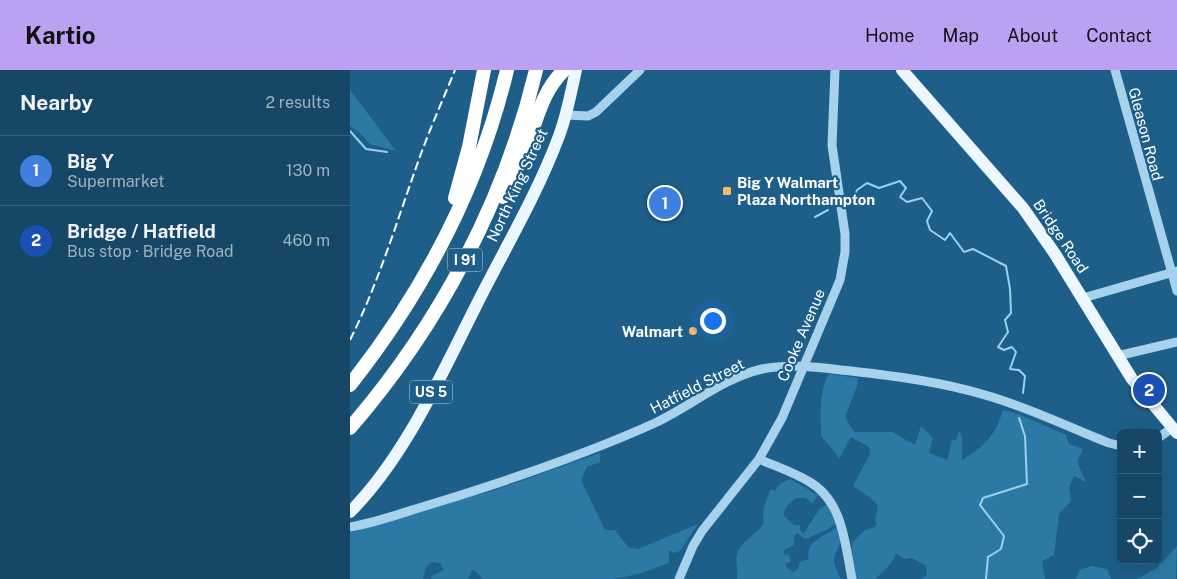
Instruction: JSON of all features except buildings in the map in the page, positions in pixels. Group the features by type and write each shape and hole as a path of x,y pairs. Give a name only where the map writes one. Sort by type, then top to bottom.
{"highway":[{"path":"370,359 415,283 446,223 467,155 484,70"},
{"name":"I 91","path":"350,384 370,359 412,298 450,228 484,147 508,70"},
{"name":"I 91","path":"350,428 411,350 460,271 499,185 522,121 536,70"},
{"path":"460,271 501,200 526,148 542,100 560,75"}],"main road":[{"name":"North King Street","path":"350,512 380,478 410,433 534,192 555,146 566,116 576,70"},
{"name":"Bridge Road","path":"902,70 1023,208 1055,254 1132,379 1175,430"}],"street":[{"path":"566,116 588,116 596,112 640,70"},
{"name":"Cooke Avenue","path":"679,579 685,562 702,532 759,458 782,418 802,366 840,280 845,252 845,234 832,146 835,70"},
{"name":"Gleason Road","path":"1115,70 1174,272 1177,291"},
{"path":"1082,298 1174,272"},
{"path":"1117,356 1177,342"},
{"name":"Hatfield Street","path":"350,527 479,490 619,439 659,421 722,385 764,368 802,366 902,377 985,394 1117,445"},
{"path":"1162,436 1175,430"},
{"path":"759,458 808,480 828,498 834,507 841,526 852,579"}],"shaded area":[{"path":"350,90 396,151 370,144 358,131 350,126"},
{"path":"829,374 858,378 857,386 845,417 854,432 892,432 915,445 921,426 933,438 929,453 947,460 952,440 956,440 959,431 962,437 962,460 983,445 993,434 1003,410 1018,414 1066,435 1069,444 1083,449 1077,462 1086,482 1074,476 1069,487 1071,501 1059,514 1054,555 1042,561 1045,579 921,579 927,575 926,566 912,558 905,559 896,554 890,565 875,579 856,579 853,542 865,530 875,527 877,524 875,521 878,506 853,486 870,454 869,447 851,437 839,459 821,436 823,388"},
{"path":"600,453 600,462 587,467 581,480 605,530 615,530 628,547 638,549 698,524 680,551 674,553 669,550 669,563 638,574 614,579 483,579 473,569 468,579 431,579 432,576 444,570 440,563 432,562 426,567 423,579 350,579 350,532 498,489"},
{"path":"790,479 818,495 812,504 806,498 796,498 786,508 784,516 794,525 800,525 800,530 804,533 820,508 827,505 836,523 827,530 805,539 797,533 794,537 794,545 784,550 784,554 789,555 791,562 786,563 787,568 793,572 798,569 800,562 809,559 808,553 813,543 837,527 841,542 834,560 841,579 737,579 736,558 738,551 764,523 764,510 771,489 775,491 780,484"},
{"path":"1177,546 1176,579 1137,579 1157,568"},
{"path":"1092,566 1107,569 1111,579 1076,579 1080,570"}],"waterway":[{"path":"350,131 366,149 387,152"},
{"path":"852,203 857,190 867,183 879,188 900,181 906,188 900,197 907,202 922,198 932,211 927,221 930,230 945,240 950,233 964,252 973,249 1006,266 1010,289 1011,313 1005,320 1008,332 998,347 1004,350 1012,347 1016,352 1010,369 1019,370 1025,376 1023,393"},
{"path":"815,217 828,210"},
{"path":"986,579 988,557 1001,549 1004,536 980,505 983,498 1027,484 1025,436 1019,418"}],"railway":[{"path":"350,340 371,294 422,151 455,70"}],"place":[{"name":"Big Y Walmart Plaza Northampton","path":"727,191"},
{"name":"Big Y","path":"665,203"},
{"name":"Walmart","path":"693,331"},
{"name":"Bridge / Hatfield","path":"1149,390"}]}
